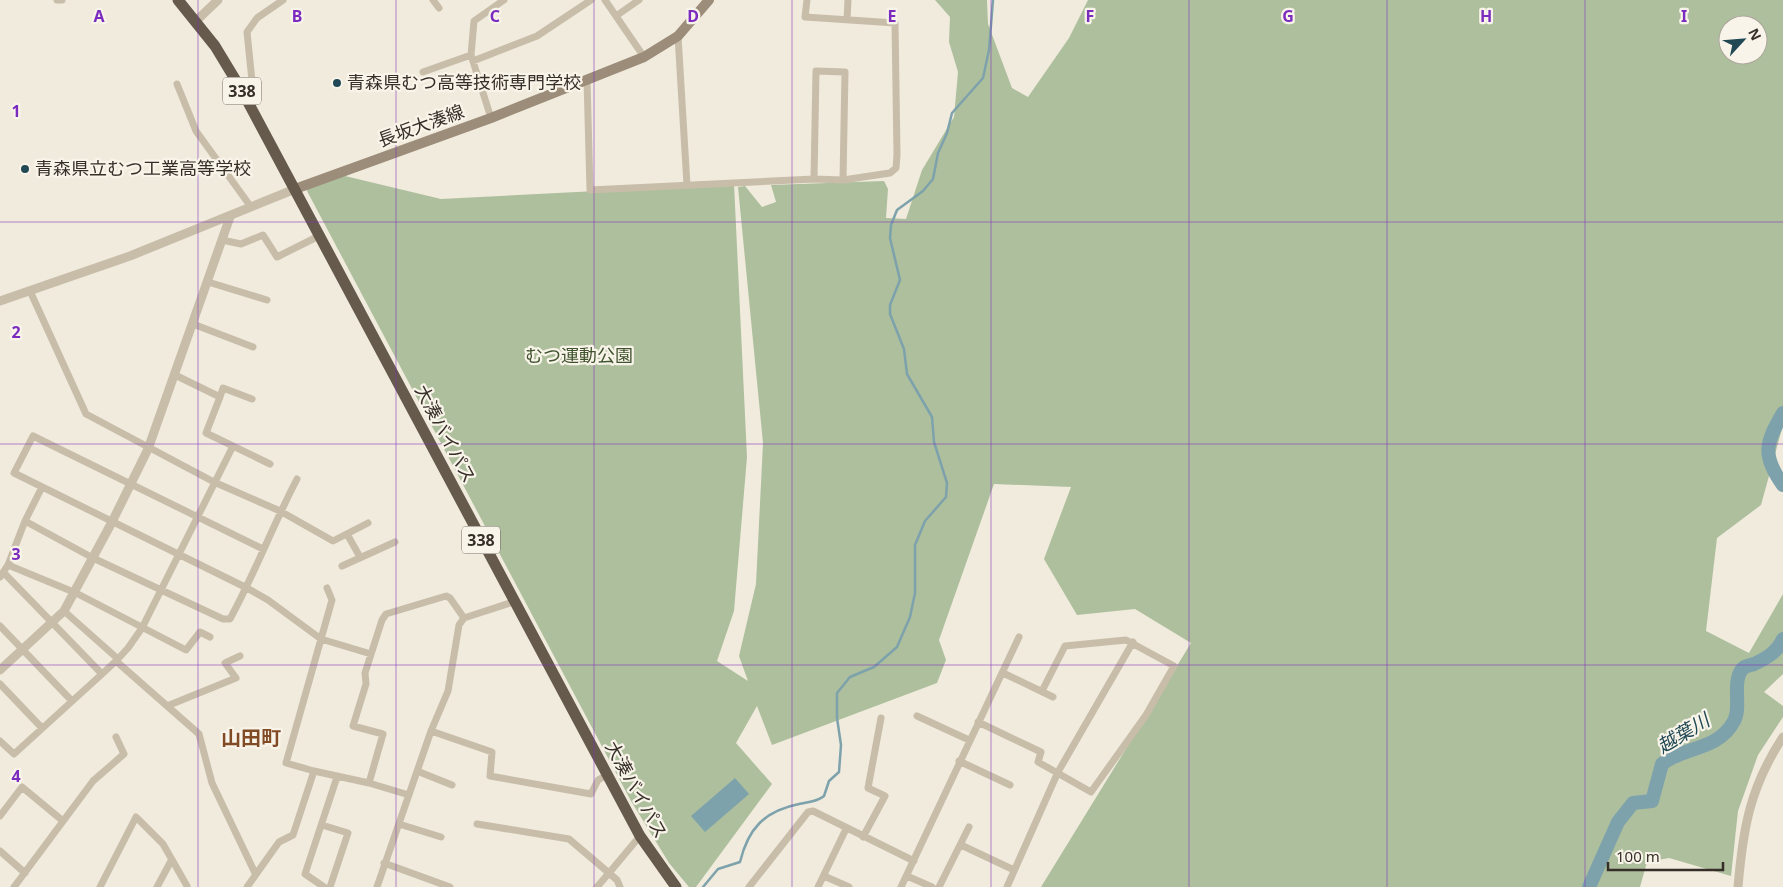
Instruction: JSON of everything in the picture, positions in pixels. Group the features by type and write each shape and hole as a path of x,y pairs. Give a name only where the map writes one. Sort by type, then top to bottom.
{"highway":[{"name":"大湊バイパス","path":"178,0 215,46 241,89 513,602 640,836 676,887"}],"main road":[{"name":"長坂大湊線","path":"295,189 491,118 644,57 678,36 705,2"}],"street":[{"path":"57,0 62,0"},
{"path":"196,21 218,0"},
{"path":"241,89 252,81 247,32 251,24 283,0"},
{"path":"433,0 439,8"},
{"path":"491,118 472,58 474,21 492,3 504,0"},
{"path":"423,72 537,36 591,0"},
{"path":"605,0 644,57"},
{"path":"616,16 639,0"},
{"path":"587,80 590,190 814,179 843,180 890,174 896,168 897,156 895,23 806,17 807,0"},
{"path":"847,19 848,0"},
{"path":"678,36 687,185"},
{"path":"814,179 816,71 845,72 843,180"},
{"path":"177,84 196,131 251,207"},
{"path":"0,301 130,256 295,189"},
{"path":"0,670 64,611 76,593 148,449 230,217"},
{"path":"222,240 241,244 263,235 277,258 319,236"},
{"path":"208,282 267,300"},
{"path":"30,291 86,414 148,449 214,482 280,511 333,541 368,523"},
{"path":"193,324 253,347"},
{"path":"175,375 220,397"},
{"path":"252,399 223,388 206,433 270,464"},
{"path":"263,549 33,436 14,473 247,588 268,600 321,639 371,654"},
{"path":"0,741 14,754 117,660 142,628 233,446"},
{"path":"24,521 93,558 161,591 223,619 230,619 247,588 280,511 297,479"},
{"path":"42,488 24,521 8,565 2,575 53,622 102,674"},
{"path":"347,534 360,557"},
{"path":"342,566 395,542"},
{"path":"8,565 76,593 186,650 200,632 210,637"},
{"path":"327,588 332,600 286,763 314,772 369,783 409,795"},
{"path":"369,783 383,734 353,726 366,684 365,673 382,620 386,614 446,596 450,598 464,618"},
{"path":"377,887 431,731 448,691 459,624 464,618 513,602"},
{"path":"64,611 199,734 212,784 255,873"},
{"path":"0,626 71,700"},
{"path":"901,887 1019,637"},
{"path":"978,722 1042,752 1038,762 1091,792 1151,706 1174,666 1133,642 1126,640 1066,646 1062,650 1042,691"},
{"path":"1007,887 1058,772 1133,642"},
{"path":"167,706 236,678 225,663 240,656"},
{"path":"1003,673 1053,697"},
{"path":"0,684 42,728"},
{"path":"917,716 969,740"},
{"path":"863,837 885,796 868,788 881,718"},
{"path":"431,731 492,752 490,776 590,794 598,780 607,775"},
{"path":"14,887 93,781 124,754 116,737"},
{"path":"1738,887 1748,811 1765,764 1783,737"},
{"path":"959,761 1010,785"},
{"path":"417,771 452,784"},
{"path":"247,887 255,873 280,842 293,835 314,772"},
{"path":"324,887 305,874 337,777"},
{"path":"0,816 22,787 64,821"},
{"path":"749,887 808,812 813,811 914,861"},
{"path":"100,887 136,817 163,844 187,886"},
{"path":"399,824 441,837"},
{"path":"477,824 569,839 617,880 620,887"},
{"path":"322,825 348,833 330,887"},
{"path":"939,887 969,827"},
{"path":"818,887 846,829"},
{"path":"597,887 640,836"},
{"path":"961,845 1014,870"},
{"path":"0,851 24,873"},
{"path":"157,887 171,861"},
{"path":"384,863 450,887"},
{"path":"824,876 849,887"},
{"path":"907,876 932,887"}],"green space":[{"name":"むつ運動公園","path":"935,0 987,0 988,24 1012,88 1028,97 1069,38 1088,0 1783,0 1783,425 1761,505 1717,538 1706,631 1749,653 1783,594 1783,674 1764,692 1783,706 1783,717 1758,755 1738,811 1731,876 1669,858 1647,862 1640,887 1041,887 1191,643 1135,609 1077,615 1044,559 1071,487 994,484 939,640 946,660 937,683 772,745 757,706 736,743 772,784 696,887 689,887 669,863 631,801 307,191 308,187 345,176 441,199 734,184 747,457 734,611 717,661 748,681 739,656 756,584 763,443 738,187 745,186 762,207 776,202 771,185 884,181 888,189 886,218 906,219 922,170 954,117 958,72 949,42 950,17"}],"water":[{"path":"735,778 749,794 705,832 691,816"}],"waterway":[{"path":"703,887 718,869 740,862 743,850 759,823 776,811 815,801 824,796 829,781 839,772 841,745 837,718 837,693 850,677 874,667 897,647 910,617 915,593 915,545 925,521 946,497 947,483 934,442 932,417 907,374 904,349 890,314 890,305 900,280 890,238 891,225 897,210 923,191 933,179 938,153 947,133 952,113 983,78 989,50 993,0"},
{"name":"越葉川","path":"1783,413 1773,432 1768,449 1771,465 1783,485"},
{"name":"越葉川","path":"1589,887 1618,822 1633,803 1652,801 1662,764 1680,754 1710,743 1727,731 1736,715 1739,673 1743,668 1759,662 1771,654 1778,648 1783,639"}],"place":[{"name":"青森県むつ高等技術専門学校","path":"337,83"},
{"name":"青森県立むつ工業高等学校","path":"25,169"}],"district":[{"name":"山田町","path":"251,738"}]}
